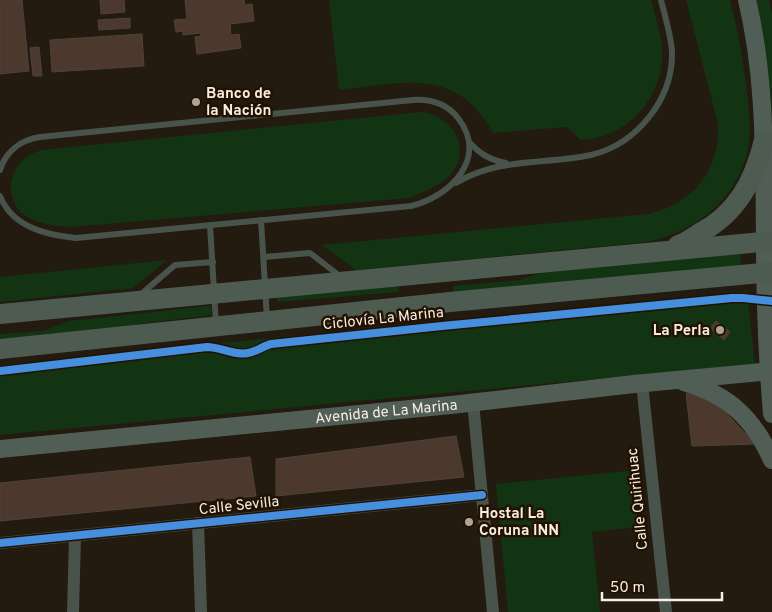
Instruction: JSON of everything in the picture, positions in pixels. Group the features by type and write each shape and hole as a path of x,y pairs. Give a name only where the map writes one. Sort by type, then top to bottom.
{"main road":[{"path":"747,0 757,52 762,95 772,414"},
{"path":"651,252 682,243 696,236 710,228 733,207 748,187 758,164 764,140"},
{"path":"0,314 768,241"},
{"path":"450,302 444,298 442,292 441,286 446,281 513,272 534,263"},
{"path":"0,349 450,302 769,273"},
{"path":"395,308 411,299 415,288 412,282 399,275"},
{"path":"0,324 36,322 52,310"},
{"name":"Avenida de La Marina","path":"0,449 771,371"},
{"path":"678,380 698,386 717,395 734,407 753,425 772,460"}],"street":[{"name":"Calle Quirihuac","path":"642,383 666,612"},
{"path":"473,402 493,612"},
{"name":"Calle Sevilla","path":"0,543 482,495"},
{"path":"198,523 200,612"},
{"path":"73,612 75,536"}],"lane":[{"path":"0,196 2,204 17,220 26,225 54,236 76,238 411,206 432,199 450,186 481,170 592,154 619,144 641,127 658,104 669,78 672,52 661,0"},
{"path":"0,170 6,157 13,149 30,139 40,137 413,100 432,101 449,109 462,123 469,142 469,150 465,164 450,186"},
{"path":"469,142 486,157 498,162 513,164"},
{"path":"261,220 268,320"},
{"path":"210,225 216,326"},
{"path":"264,257 310,253 346,280"},
{"path":"132,301 175,265 213,262"}],"green space":[{"path":"329,0 651,0 662,49 661,66 650,98 628,123 614,132 598,138 581,140 567,127 493,133 479,112 462,97 445,88 426,84 405,83 339,90"},
{"path":"686,0 730,0 743,62 749,119 748,150 734,184 724,199 697,222 665,237 647,242 356,270 322,245 648,214 678,202 701,183 709,171 714,157 718,124"},
{"path":"754,0 769,0 772,14 772,161 771,95"},
{"path":"422,112 443,120 451,127 456,135 460,155 457,165 446,179 431,189 409,198 71,227 45,224 27,217 15,204 12,195 11,185 17,167 32,154 42,150"},
{"path":"740,251 741,268 454,295 453,286 520,280 548,270"},
{"path":"167,260 133,288 0,302 0,277"},
{"path":"399,282 399,292 277,302 277,293"},
{"path":"747,291 755,364 0,435 0,365"},
{"path":"209,306 212,308 211,315 137,324 113,332 0,342 0,334 43,331 69,321"},
{"path":"636,470 641,527 592,532 600,612 508,612 496,484"}],"building":[{"path":"0,0 22,0 29,71 0,74"},
{"path":"100,0 124,0 125,12 101,14"},
{"path":"185,0 244,0 245,5 252,4 254,21 230,24 231,35 239,34 241,48 197,54 195,37 201,36 201,33 183,35 183,31 176,32 174,20 187,19"},
{"path":"130,18 130,28 99,30 98,20"},
{"path":"142,34 144,66 52,72 50,40"},
{"path":"39,47 42,76 33,76 30,48"},
{"name":"La Perla","path":"716,321 730,332 724,340 710,328"},
{"path":"686,393 704,398 720,406 755,444 692,446"},
{"path":"456,436 464,477 276,496 276,459"},
{"path":"250,457 256,496 0,521 0,483"}],"cycle path":[{"name":"Ciclovía La Marina","path":"0,371 207,347 243,354 271,344 732,298 772,301"},
{"path":"0,543 482,495"}],"place":[{"name":"Banco de la Nación","path":"196,102"},
{"name":"La Perla","path":"720,330"},
{"name":"Hostal La Coruna INN","path":"469,522"}]}
